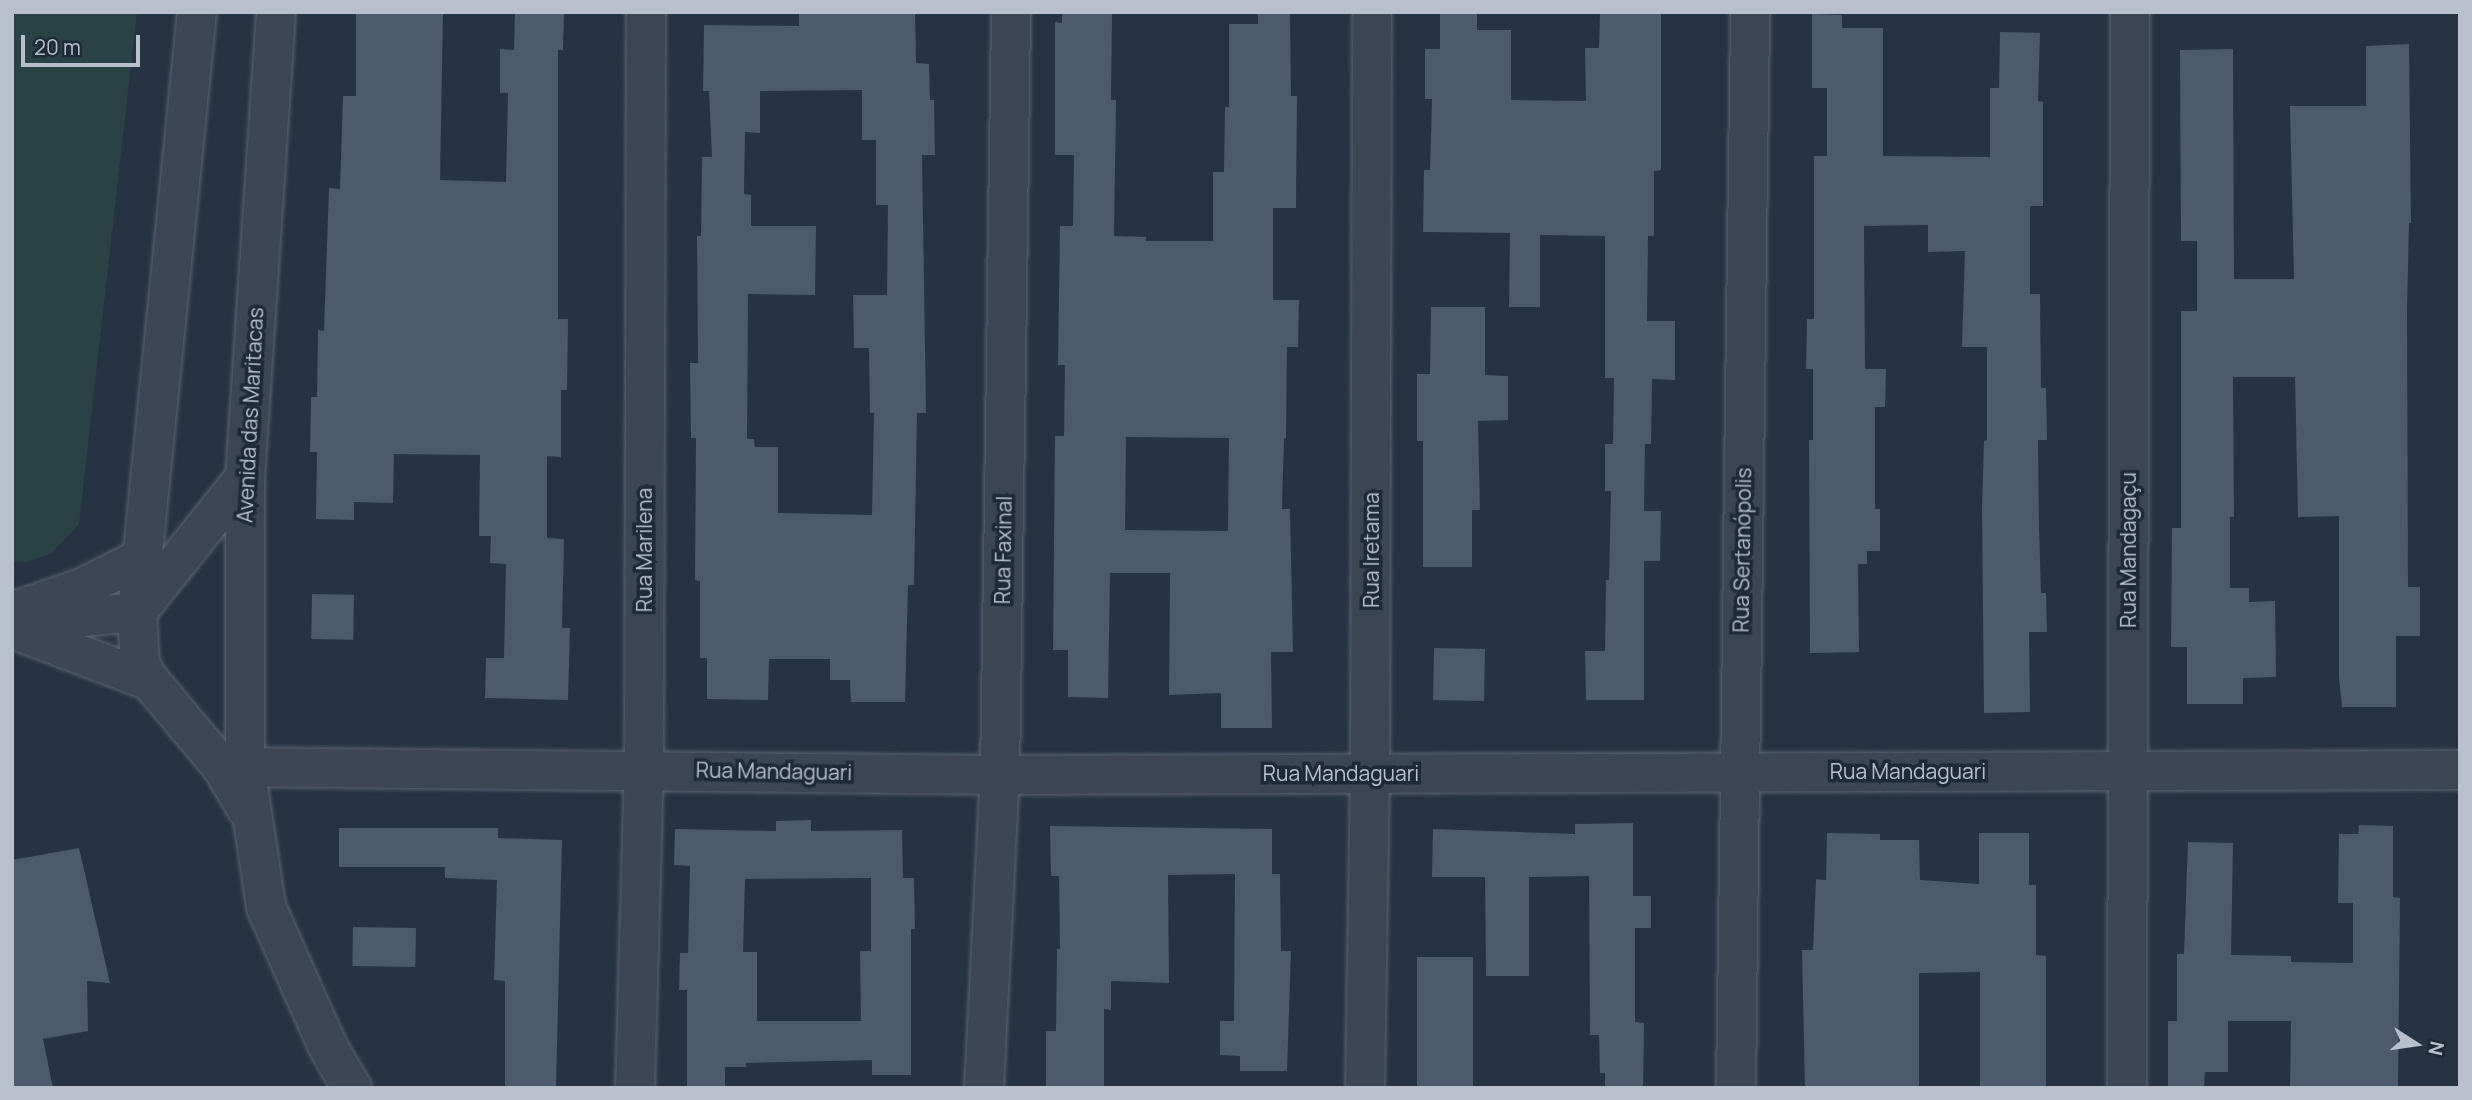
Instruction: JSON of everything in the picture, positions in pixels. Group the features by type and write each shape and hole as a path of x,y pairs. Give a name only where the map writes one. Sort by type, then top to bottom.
{"street":[{"path":"197,12 137,612 140,665 150,681 234,767 252,818 266,907 328,1047 352,1088"},
{"name":"Avenida das Maritacas","path":"234,767 245,477 276,12"},
{"name":"Rua Marilena","path":"635,1088 644,769 646,12"},
{"name":"Rua Faxinal","path":"984,1088 1000,775 1011,12"},
{"name":"Rua Iretama","path":"1365,1088 1370,773 1372,12"},
{"name":"Rua Sertanópolis","path":"1736,1088 1750,12"},
{"name":"Rua Mandagaçu","path":"2127,1088 2130,12"},
{"path":"12,623 137,612 245,477"},
{"path":"12,612 82,588 142,558"},
{"path":"12,629 150,681"},
{"name":"Rua Mandaguari","path":"234,767 644,769 1000,775 2460,770"}],"green space":[{"path":"12,12 137,12 79,524 52,553 27,562 12,562"}],"building":[{"path":"356,12 443,14 440,180 506,182 508,93 500,93 500,49 514,50 515,12 564,12 563,50 558,50 558,319 568,319 567,390 561,390 561,457 547,456 547,538 564,539 562,628 570,628 568,700 485,698 486,658 504,658 506,564 490,563 491,536 479,536 480,455 394,454 393,503 354,502 354,520 316,519 317,452 310,452 311,397 317,397 318,330 324,331 329,188 340,189 343,96 356,96"},
{"path":"799,12 915,12 916,63 929,64 930,100 934,100 935,155 922,155 926,413 917,413 914,585 908,585 905,702 851,702 850,680 830,680 830,659 769,659 768,700 707,699 707,658 700,658 700,581 695,580 696,438 691,438 690,363 698,363 697,236 701,236 702,157 712,157 709,91 703,91 704,25 799,26","holes":["862,90 862,140 876,140 876,205 888,205 887,295 853,295 854,348 869,348 870,413 874,413 872,515 778,513 778,447 755,447 754,439 747,439 748,294 815,295 816,226 751,226 751,195 744,194 745,132 760,133 760,91"]},
{"path":"1062,12 1112,12 1111,100 1116,100 1114,236 1146,237 1146,241 1213,241 1213,172 1224,172 1225,107 1229,107 1229,24 1258,24 1258,12 1290,12 1291,96 1297,96 1296,208 1273,208 1273,300 1299,300 1298,347 1287,347 1282,509 1290,509 1293,652 1271,652 1272,728 1221,728 1221,693 1169,695 1170,573 1110,573 1108,698 1068,697 1068,650 1053,650 1055,436 1064,436 1065,365 1058,365 1060,226 1073,226 1074,155 1055,155 1055,22 1062,23","holes":["1126,437 1229,438 1228,531 1125,530"]},
{"path":"1440,12 1477,12 1477,30 1511,30 1511,100 1586,101 1585,48 1599,48 1600,12 1661,12 1661,170 1654,171 1654,236 1648,236 1647,321 1675,321 1675,380 1652,379 1651,444 1645,444 1644,511 1661,511 1660,561 1644,561 1644,700 1586,700 1585,651 1605,651 1606,580 1609,580 1611,491 1605,491 1605,444 1613,444 1614,378 1605,378 1605,236 1540,235 1540,307 1509,307 1510,233 1423,232 1424,170 1430,170 1432,99 1425,99 1425,49 1440,49"},
{"path":"1812,14 1842,15 1842,28 1883,28 1883,156 1990,157 1990,88 1999,88 2000,32 2040,33 2038,101 2043,102 2043,206 2030,206 2030,294 2040,294 2041,388 2046,388 2047,440 2038,440 2041,593 2046,593 2047,632 2029,632 2030,712 1984,713 1982,509 1984,441 1987,440 1987,347 1962,347 1965,251 1928,252 1928,225 1864,226 1865,369 1886,369 1885,407 1875,407 1875,509 1880,509 1880,551 1867,551 1867,564 1858,564 1859,652 1810,653 1809,440 1813,440 1813,369 1806,369 1807,319 1814,319 1814,156 1827,156 1827,88 1812,88"},
{"path":"2409,44 2411,223 2407,311 2408,587 2420,587 2420,636 2396,636 2396,707 2342,707 2339,677 2339,516 2298,517 2295,377 2233,377 2234,517 2230,517 2230,588 2249,588 2249,602 2275,601 2276,677 2243,678 2243,704 2187,704 2187,647 2171,647 2172,528 2181,528 2181,311 2197,311 2197,241 2181,241 2180,50 2233,49 2234,279 2294,279 2290,106 2366,106 2366,46"},
{"path":"1431,307 1485,307 1485,375 1508,376 1508,420 1478,421 1480,510 1472,510 1472,567 1423,567 1423,441 1417,441 1417,374 1430,374"},
{"path":"312,594 354,595 353,640 311,639"},
{"path":"1434,648 1485,649 1484,701 1433,700"},
{"path":"811,820 811,831 902,830 903,878 914,878 915,929 911,929 911,1075 872,1075 872,1060 746,1063 746,1067 725,1067 725,1088 687,1088 687,990 679,990 680,953 688,953 690,866 674,865 675,829 776,831 776,821","holes":["871,878 871,951 860,951 861,1021 757,1021 757,952 743,952 745,879"]},
{"path":"1633,823 1633,896 1651,896 1651,928 1635,928 1635,1022 1644,1023 1643,1088 1605,1088 1605,1073 1600,1073 1599,1035 1590,1035 1589,876 1529,877 1529,976 1486,976 1485,877 1432,877 1433,829 1575,834 1575,824"},
{"path":"2359,825 2393,826 2393,897 2400,898 2398,1088 2290,1088 2291,1021 2228,1021 2228,1072 2205,1072 2204,1086 2168,1086 2168,1021 2177,1021 2177,954 2184,954 2188,842 2233,843 2231,955 2291,956 2291,962 2353,963 2353,903 2338,903 2339,834 2358,834"},
{"path":"1050,826 1272,829 1272,874 1280,874 1281,951 1291,951 1287,1071 1240,1071 1240,1056 1220,1055 1220,1021 1234,1021 1235,874 1168,875 1169,983 1111,981 1111,1010 1104,1009 1104,1088 1046,1088 1046,1031 1056,1031 1057,949 1060,949 1059,876 1051,876"},
{"path":"339,828 498,828 498,838 562,840 556,1088 505,1088 505,981 494,980 497,880 445,878 445,867 339,867"},
{"path":"1827,833 1880,834 1880,840 1919,840 1920,880 1979,884 1979,833 2029,833 2029,885 2036,885 2036,955 2046,956 2046,1088 1980,1088 1980,972 1919,973 1919,1088 1805,1088 1802,950 1813,950 1816,879 1826,880"},
{"path":"79,848 110,983 87,981 88,1031 43,1039 53,1088 12,1088 12,860"},
{"path":"353,927 416,928 415,967 352,966"},
{"path":"1417,957 1473,957 1473,1088 1417,1088"}]}
